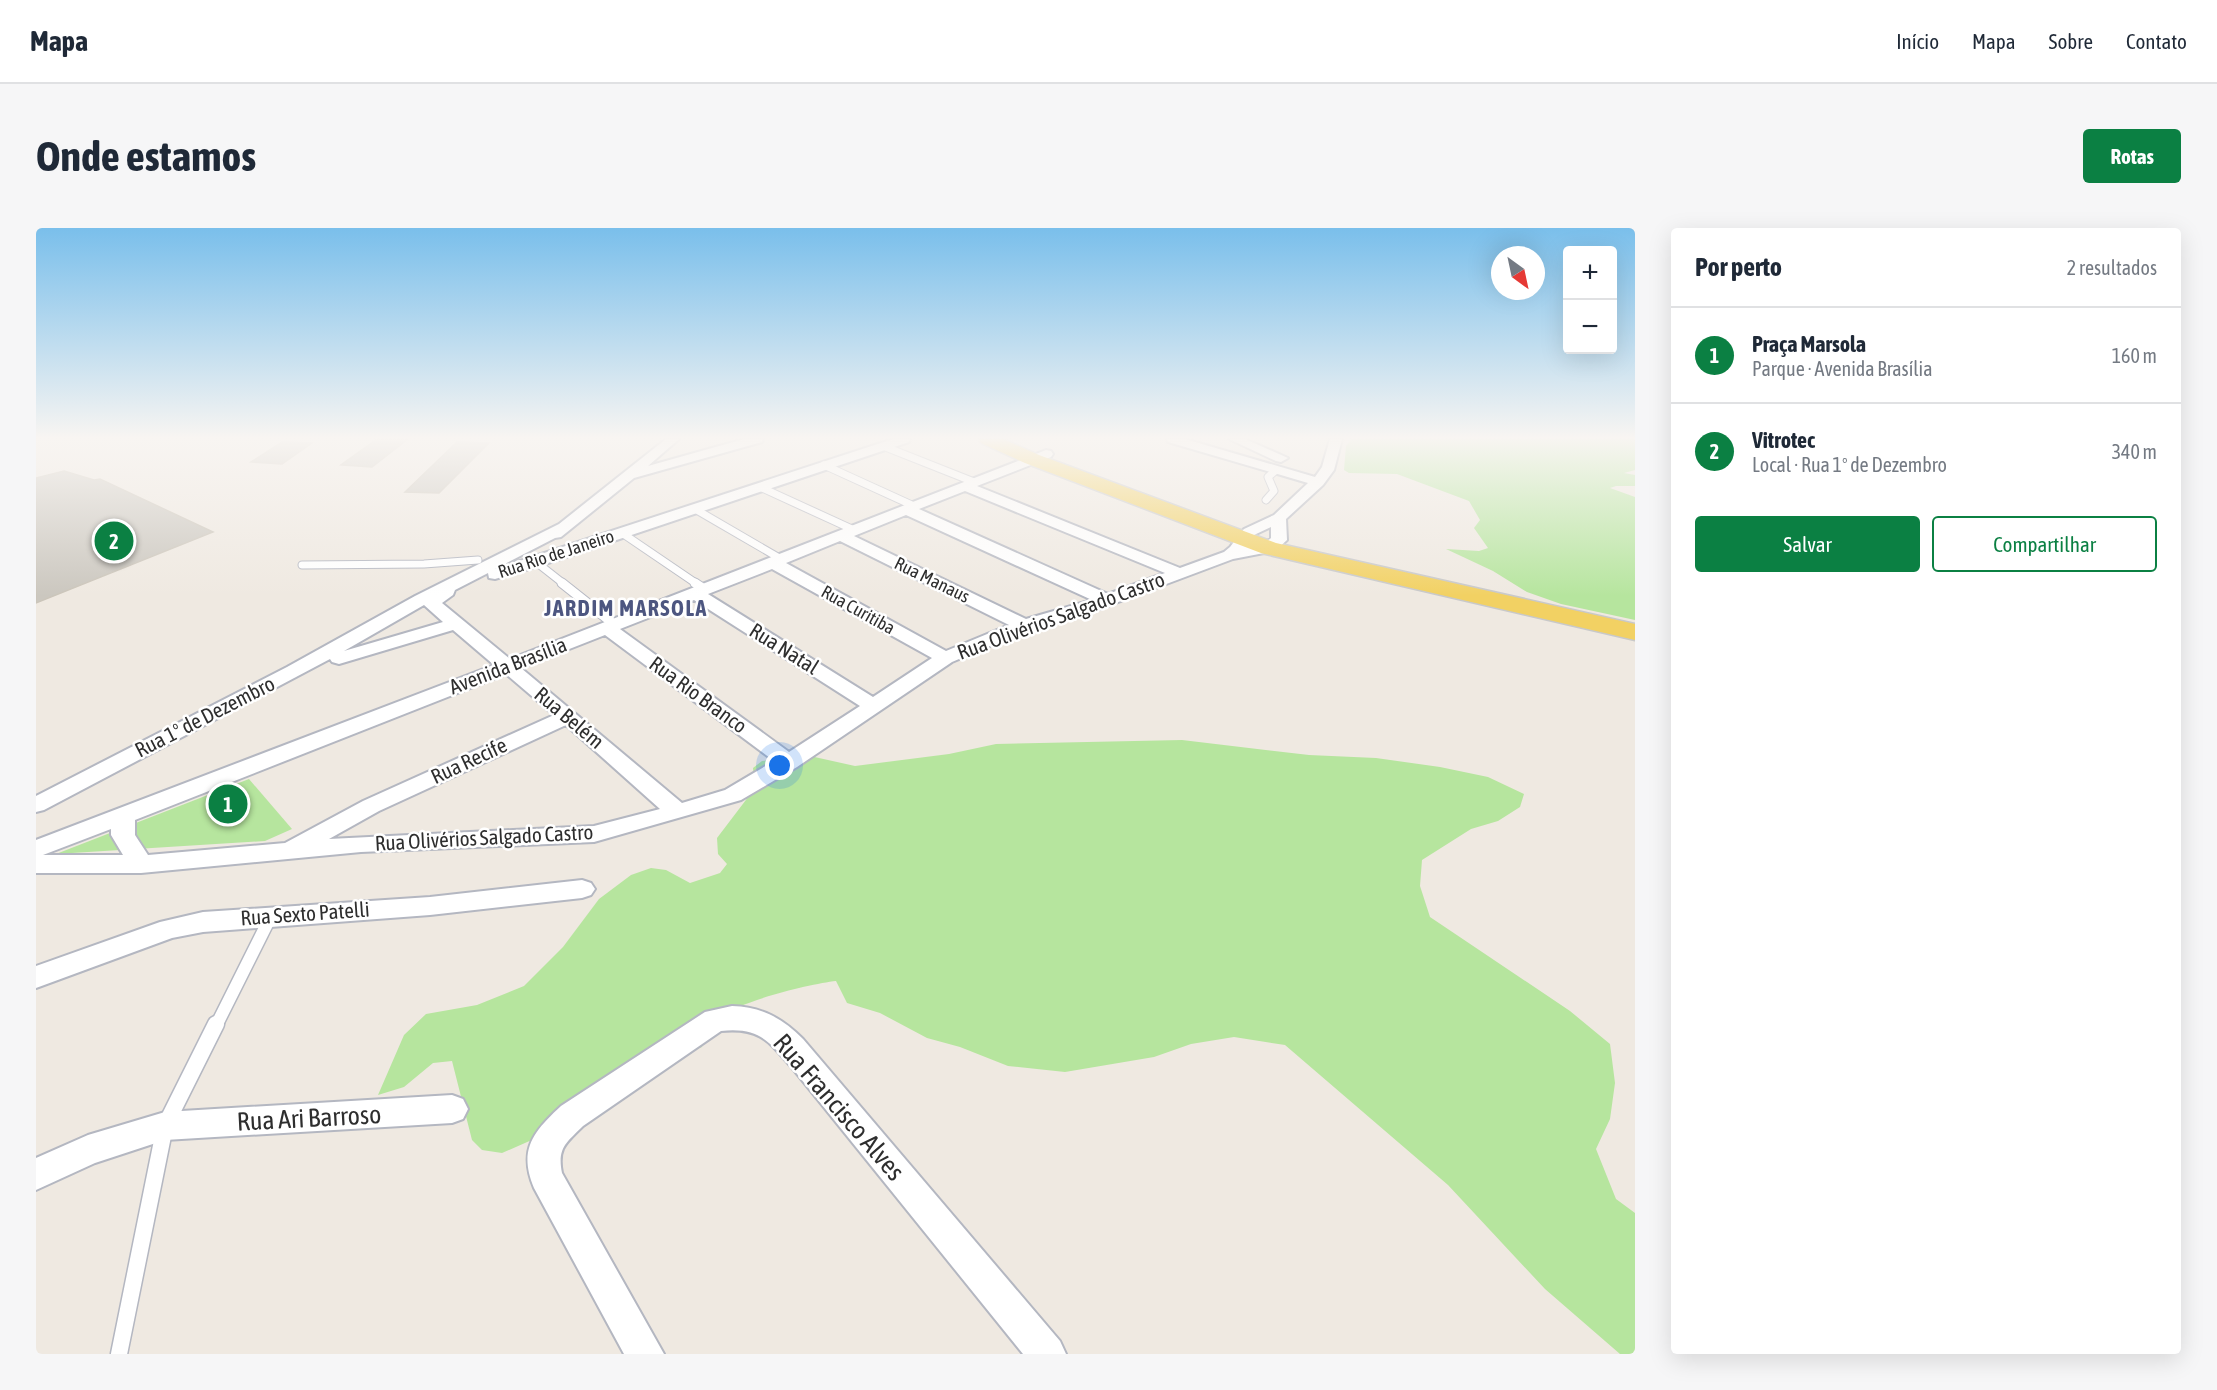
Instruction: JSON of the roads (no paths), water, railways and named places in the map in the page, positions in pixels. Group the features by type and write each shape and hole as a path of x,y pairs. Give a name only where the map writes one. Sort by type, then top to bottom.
{"main road":[{"path":"1124,492 1242,541 1275,535 1397,576 1635,632"}],"street":[{"name":"Rua 1º de Dezembro","path":"374,628 543,551 567,526 610,492"},
{"name":"Rua Rio de Janeiro","path":"543,551 593,543 747,492"},
{"name":"Avenida Brasília","path":"36,849 611,626 950,492"},
{"path":"987,492 1181,574"},
{"path":"1275,535 1311,492"},
{"path":"910,507 1107,600"},
{"name":"Rua Manaus","path":"847,532 1024,625"},
{"name":"Rua Olivérios Salgado Castro","path":"36,864 141,864 361,844 594,834 678,813 733,795 789,762 945,658 1024,625 1075,612 1181,574 1242,541 1275,535"},
{"name":"Rua 1º de Dezembro","path":"36,805 294,671 460,580 543,551"},
{"name":"Rua Curitiba","path":"777,560 945,658"},
{"path":"431,603 460,580"},
{"name":"Rua Natal","path":"699,591 872,705"},
{"name":"Rua Belém","path":"431,603 568,716 678,813"},
{"path":"294,671 454,624"},
{"name":"Rua Rio Branco","path":"611,626 789,762"},
{"name":"Rua Recife","path":"284,852 371,806 568,716"},
{"path":"361,844 371,806"},
{"path":"123,816 123,835 141,864"},
{"name":"Rua Sexto Patelli","path":"36,977 169,929 203,921 430,906 582,889"},
{"name":"Rua Francisco Alves","path":"645,1354 546,1176 543,1155 554,1133 572,1116 715,1020 739,1017 760,1020 778,1033 804,1060 1047,1354"},
{"name":"Rua Ari Barroso","path":"36,1174 88,1150 165,1126 452,1109"}],"lane":[{"path":"769,492 847,532"},
{"path":"878,492 910,507"},
{"path":"1266,500 1274,492"},
{"path":"695,509 777,560"},
{"path":"622,533 699,591"},
{"path":"543,551 611,626"},
{"path":"302,565 424,564 478,560"},
{"path":"119,1354 165,1126 271,915"}],"place":[{"name":"Vitrotec","path":"114,541"},
{"name":"Praça Marsola","path":"228,804"}],"district":[{"name":"JARDIM MARSOLA","path":"626,608"}]}
